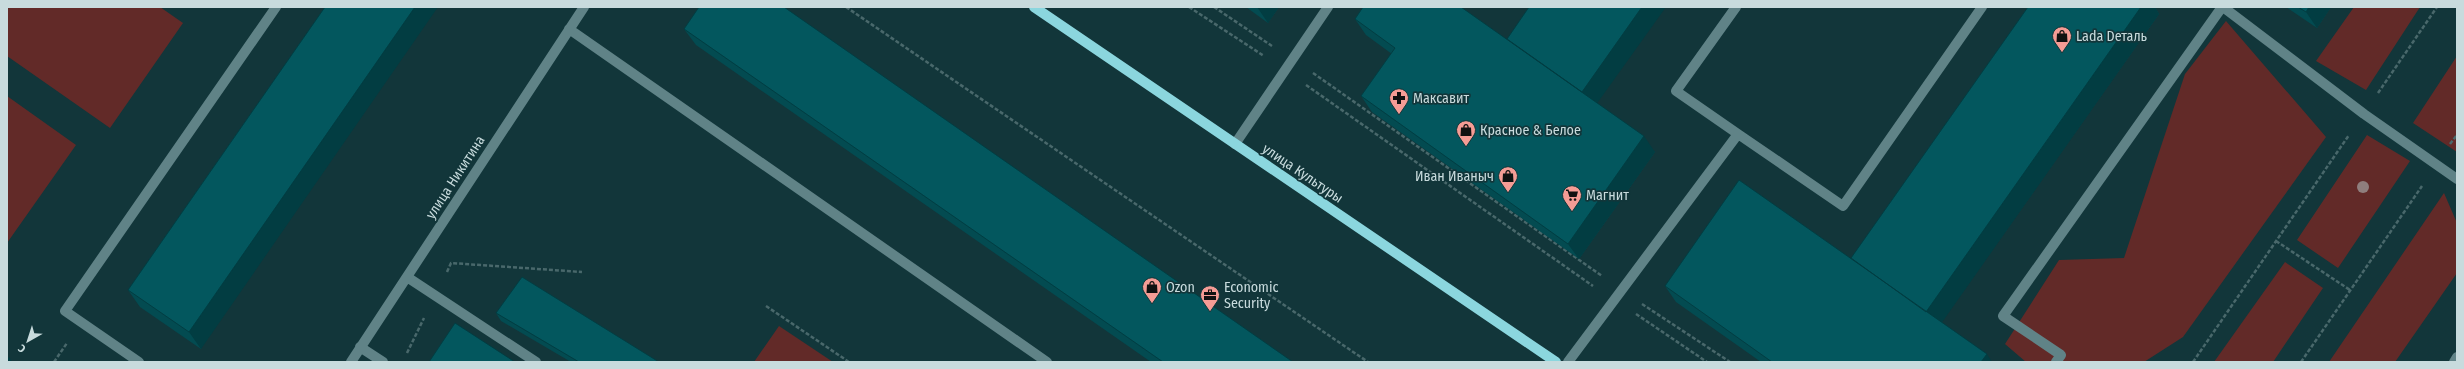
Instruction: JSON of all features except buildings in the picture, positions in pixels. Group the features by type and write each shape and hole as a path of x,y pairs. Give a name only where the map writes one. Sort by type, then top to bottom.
{"main road":[{"name":"улица Культуры","path":"1034,7 1556,362"}],"street":[{"path":"139,362 65,310 276,7"},
{"name":"улица Никитина","path":"351,362 584,7"},
{"path":"1235,144 1284,69 1328,7"},
{"path":"1736,7 1676,91 1844,206 1982,7"},
{"path":"2056,362 2061,355 2003,316 2223,7 2364,114 2457,179"},
{"path":"569,29 1047,362"},
{"path":"1568,362 1623,291 1738,134"},
{"path":"407,277 536,362"},
{"path":"360,347 383,362"},
{"path":"2454,362 2457,357"}],"path":[{"path":"846,7 1368,362"},
{"path":"1189,7 1284,69 1615,300 1707,362"},
{"path":"1214,7 1292,58 1623,291 1730,362"},
{"path":"2193,362 2437,7"},
{"path":"2301,362 2457,135"},
{"path":"2276,241 2350,290"},
{"path":"406,355 451,263 582,272"},
{"path":"766,306 849,362"}],"shaded area":[{"path":"8,7 160,7 183,23 110,128 7,56"},
{"path":"2354,7 2420,7 2366,90 2316,61"},
{"path":"2226,21 2326,137 2183,337 2144,362 2026,362 2005,344 2059,260 2124,258 2185,74"},
{"path":"2457,56 2457,152 2413,123"},
{"path":"7,96 76,145 7,243"},
{"path":"2367,135 2410,161 2338,268 2297,240"},
{"path":"2444,193 2457,223 2457,273 2395,362 2329,362"},
{"path":"2285,262 2323,288 2273,362 2214,362"},
{"path":"779,326 833,362 754,362"}],"place":[{"name":"Lada Dеталь","path":"2062,53"},
{"name":"Максавит","path":"1399,115"},
{"name":"Красное & Белое","path":"1466,147"},
{"name":"Иван Иваныч","path":"1508,193"},
{"name":"Магнит","path":"1572,212"},
{"name":"Ozon","path":"1152,304"},
{"name":"Economic Security","path":"1210,312"}]}
